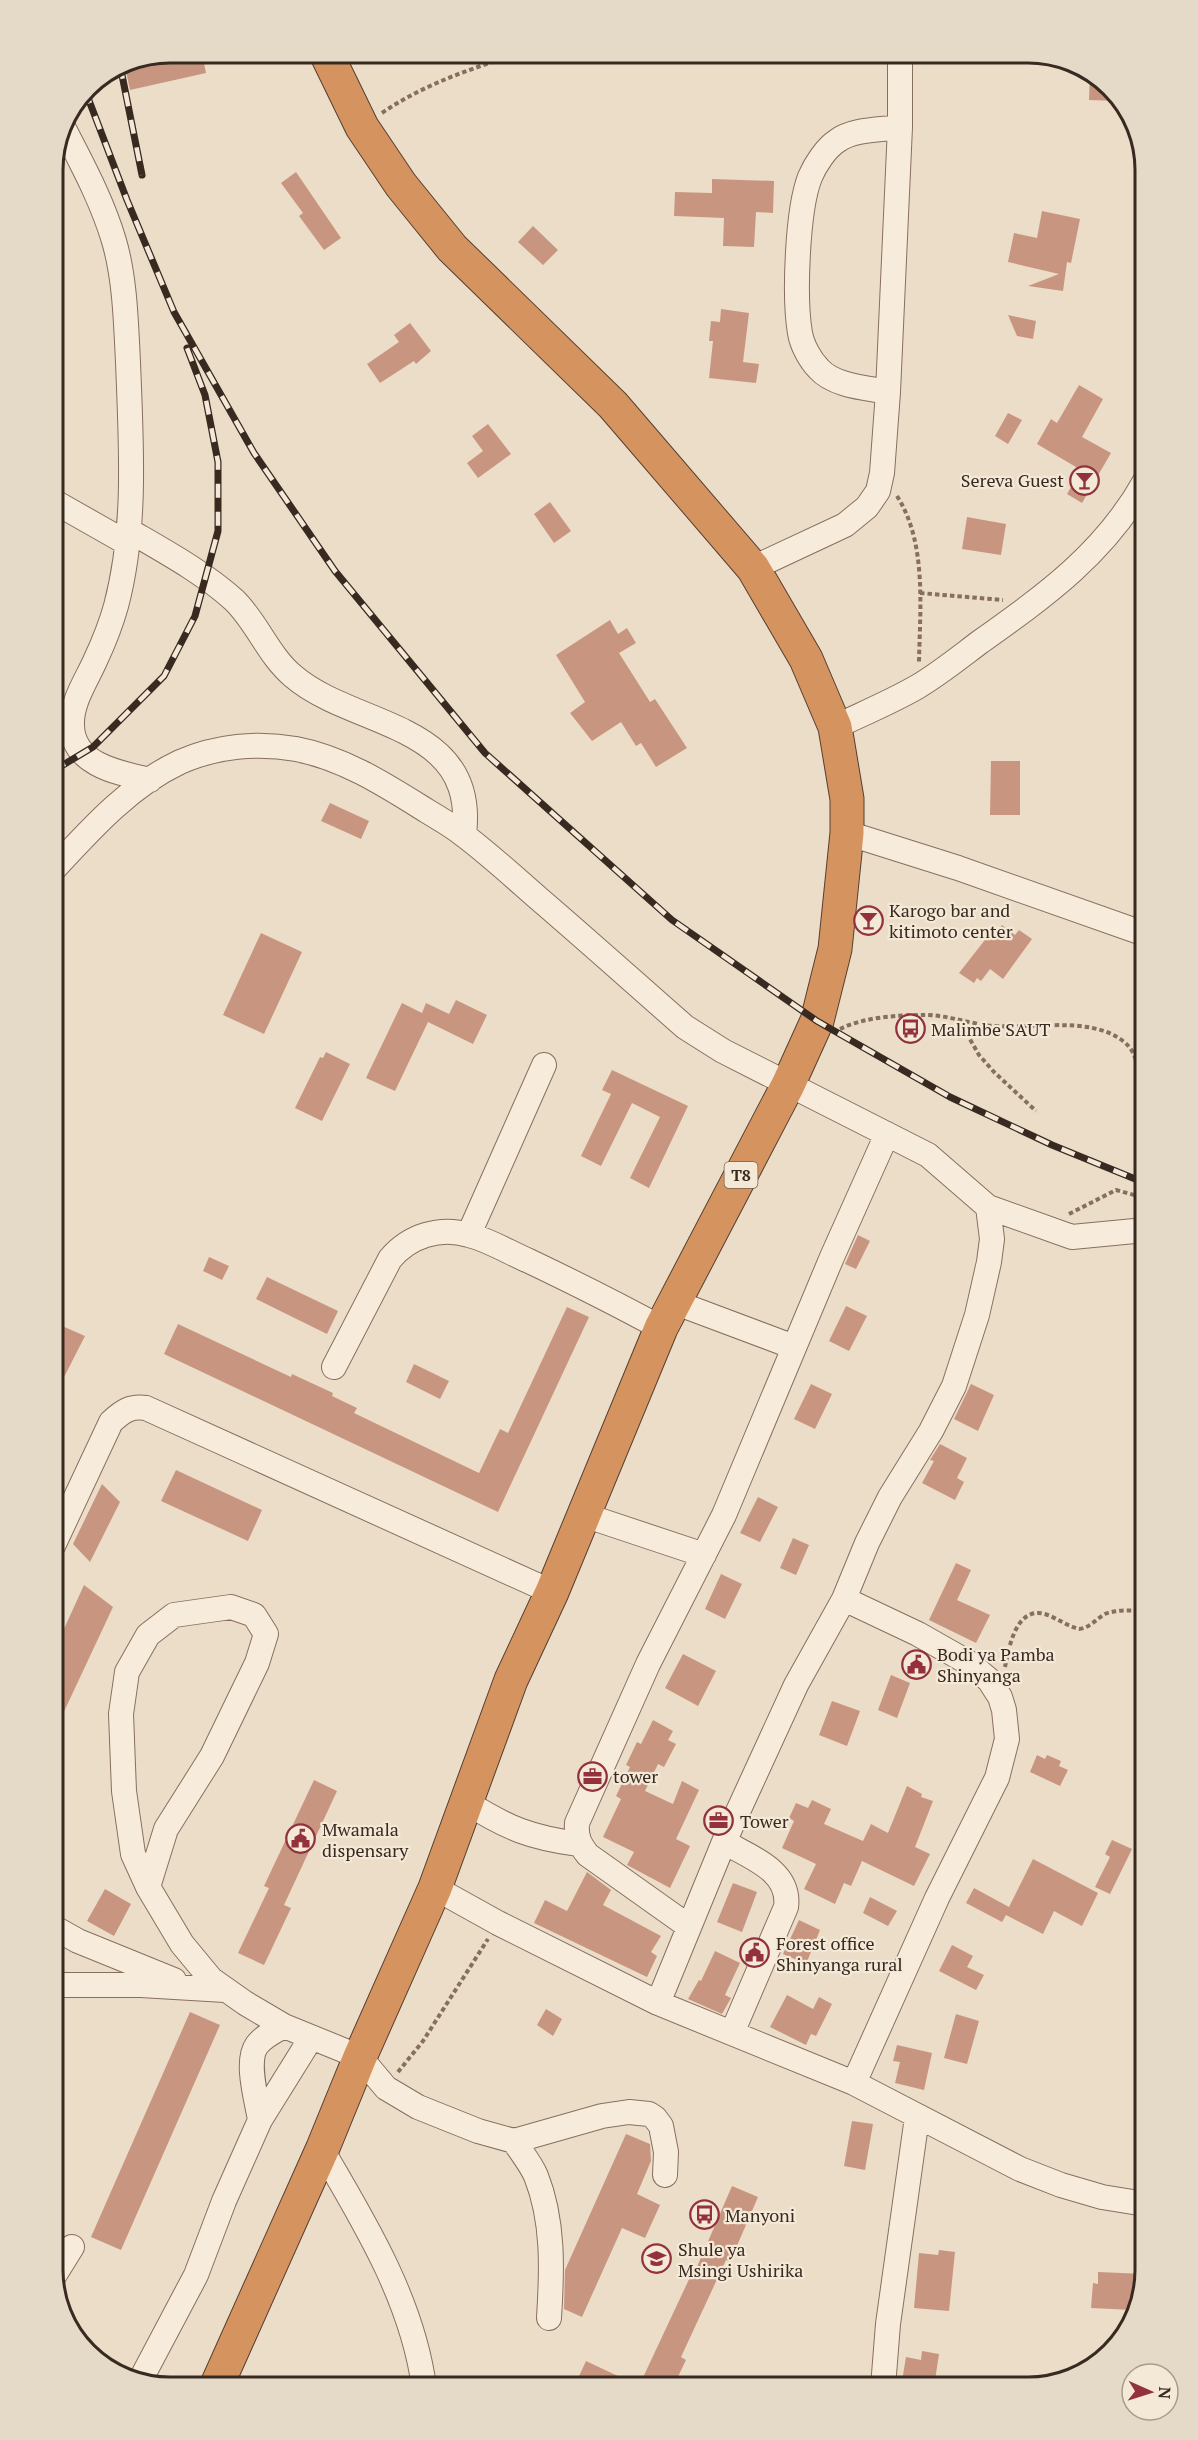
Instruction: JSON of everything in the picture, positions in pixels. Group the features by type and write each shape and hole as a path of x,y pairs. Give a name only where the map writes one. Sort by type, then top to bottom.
{"highway":[{"name":"T8","path":"220,2377 435,1888 511,1680 552,1592 668,1315 788,1085 818,1021 835,949 847,833 847,799 835,727 806,659 753,567 613,405 452,248 401,185 362,128 331,63"}],"street":[{"path":"753,567 803,547 845,525 867,507 878,491 882,473 888,392 900,127 900,63"},
{"path":"888,392 849,384 820,370 807,352 800,334 797,279 803,208 810,177 827,150 848,135 900,127"},
{"path":"69,137 87,171 114,241 125,308 130,407 131,497 116,606 76,703 72,725 75,741 84,755 108,771 150,780"},
{"path":"835,727 918,686 1036,602 1082,564 1128,511 1135,499"},
{"path":"63,506 207,579 235,602 275,657 291,674 313,691 394,725 433,748 450,768 465,796 464,834"},
{"path":"63,859 100,819 150,780 179,763 221,749 246,746 298,749 339,762 387,786 464,834 685,1027 723,1051 928,1155 988,1207 1072,1237 1135,1231"},
{"path":"847,833 958,868 1135,930"},
{"path":"469,1234 544,1065"},
{"path":"688,1926 588,1855 579,1845 576,1833 577,1822 597,1773 663,1631 724,1515 887,1134"},
{"path":"658,2003 724,1842 796,1685 844,1599 867,1542 890,1497 931,1431 954,1386 977,1315 989,1262 993,1239 988,1207"},
{"path":"334,1367 390,1258 399,1247 427,1234 441,1232 469,1234 602,1296 794,1347"},
{"path":"63,1525 111,1422 124,1410 135,1406 146,1408 552,1592"},
{"path":"584,1515 704,1556"},
{"path":"844,1599 918,1634 969,1663 989,1680 1000,1697 1004,1710 1006,1739 997,1778 937,1898 854,2084"},
{"path":"148,1887 166,1829 212,1756 257,1663 266,1634 254,1615 231,1608 174,1615 148,1635 127,1672 121,1714 124,1791 133,1854 148,1887 182,1944 211,1979 225,1990 285,2026 360,2057 386,2088 418,2107 501,2139 514,2140 602,2116 640,2112 655,2118 661,2126 666,2152 665,2175"},
{"path":"466,1802 511,1829 544,1839 579,1845"},
{"path":"724,1842 777,1875 785,1886 788,1897 786,1907 732,2033"},
{"path":"435,1888 498,1923 658,2003 854,2084 1020,2169 1061,2185 1102,2197 1135,2202"},
{"path":"63,1933 190,1986"},
{"path":"63,1985 190,1986 225,1990"},
{"path":"260,2120 251,2060 256,2046 266,2036 285,2026"},
{"path":"144,2373 196,2276 224,2201 260,2120 311,2038"},
{"path":"884,2377 888,2324 917,2117"},
{"path":"514,2140 535,2175 546,2217 552,2274 549,2318"},
{"path":"322,2150 368,2229 402,2305 421,2365 422,2377"},
{"path":"63,2262 72,2247"}],"path":[{"path":"362,128 419,90 490,63"},
{"path":"882,473 906,510 914,537 921,593 918,686"},
{"path":"921,593 1036,602"},
{"path":"808,1041 846,1026 884,1018 927,1015 985,1025 1084,1026 1108,1032 1125,1042 1135,1057"},
{"path":"958,1020 980,1055 994,1072 1036,1111"},
{"path":"1046,1229 1093,1200 1116,1190 1135,1195"},
{"path":"1000,1697 1009,1650 1017,1628 1025,1616 1032,1613 1043,1614 1080,1629 1086,1629 1098,1618 1114,1611 1135,1610"},
{"path":"386,2088 423,2041 498,1923"}],"building":[{"path":"163,63 204,63 206,73 130,90 126,72 129,71"},
{"path":"1090,83 1109,101 1089,100"},
{"path":"296,172 341,238 324,250 299,216 303,213 281,183"},
{"path":"712,179 774,181 773,213 756,212 754,247 723,246 724,218 674,216 675,192 712,193"},
{"path":"1042,211 1080,219 1071,263 1067,262 1063,291 1028,286 1059,274 1008,262 1014,233 1037,238"},
{"path":"533,226 558,250 543,265 518,242"},
{"path":"721,309 749,313 743,362 759,364 756,383 709,378 713,341 709,341 711,321 720,322"},
{"path":"1008,315 1036,321 1033,339 1017,336"},
{"path":"410,323 431,351 416,364 414,361 380,383 367,364 399,342 394,335"},
{"path":"1079,385 1103,399 1082,437 1111,453 1082,503 1067,494 1081,470 1037,444 1051,419 1057,423"},
{"path":"1008,413 1022,420 1008,444 995,436"},
{"path":"488,424 511,454 478,478 467,463 483,451 472,436"},
{"path":"550,502 571,531 554,543 534,514"},
{"path":"967,517 1006,524 1001,555 962,549"},
{"path":"610,620 618,634 627,628 636,643 619,653 650,702 655,699 687,748 656,767 641,743 636,746 621,722 592,741 570,713 585,702 556,655"},
{"path":"991,761 1020,761 1020,815 990,815"},
{"path":"330,803 369,821 361,839 321,821"},
{"path":"1002,925 1015,935 1019,930 1032,939 1003,979 990,969 981,981 977,978 974,983 959,973 995,927 999,929"},
{"path":"261,933 302,952 264,1034 223,1015"},
{"path":"456,1000 487,1015 473,1044 428,1022 395,1091 366,1078 402,1003 422,1013 426,1003 449,1014"},
{"path":"326,1052 350,1064 322,1121 295,1108 320,1057 323,1058"},
{"path":"612,1070 688,1106 649,1188 630,1178 660,1117 632,1103 601,1166 581,1156 611,1094 602,1090"},
{"path":"858,1235 870,1241 856,1269 845,1264"},
{"path":"209,1257 229,1266 222,1280 203,1271"},
{"path":"267,1277 338,1311 327,1334 256,1299"},
{"path":"846,1306 867,1316 849,1351 829,1341"},
{"path":"567,1307 589,1317 498,1512 164,1354 178,1324 291,1377 292,1374 333,1393 332,1396 357,1408 354,1413 479,1473 500,1429 508,1433"},
{"path":"63,1326 85,1336 63,1379"},
{"path":"414,1364 449,1381 440,1399 406,1382"},
{"path":"811,1384 832,1394 815,1429 794,1419"},
{"path":"971,1384 994,1395 978,1431 954,1419"},
{"path":"940,1444 967,1458 957,1478 964,1482 955,1500 922,1483 934,1461 930,1460"},
{"path":"176,1470 262,1510 248,1541 161,1501"},
{"path":"102,1484 120,1502 90,1562 73,1544"},
{"path":"758,1497 778,1507 760,1542 740,1533"},
{"path":"793,1538 809,1545 796,1575 780,1568"},
{"path":"956,1563 971,1570 957,1600 990,1615 976,1643 929,1620"},
{"path":"721,1574 742,1584 725,1619 705,1609"},
{"path":"84,1585 113,1607 63,1714 63,1631"},
{"path":"683,1654 716,1671 698,1706 665,1688"},
{"path":"891,1675 910,1683 897,1718 878,1710"},
{"path":"832,1701 860,1711 847,1746 819,1735"},
{"path":"653,1720 673,1731 668,1740 676,1744 664,1767 658,1764 645,1791 673,1804 682,1781 699,1790 676,1839 690,1846 670,1888 627,1865 634,1852 603,1837 621,1799 616,1796 630,1767 626,1765 637,1742 641,1744"},
{"path":"1037,1755 1045,1759 1047,1755 1061,1761 1059,1766 1068,1770 1060,1786 1030,1772"},
{"path":"314,1780 337,1791 284,1905 291,1908 264,1965 238,1953 269,1888 264,1886"},
{"path":"907,1786 922,1794 921,1797 933,1801 915,1847 930,1854 914,1886 862,1861 851,1886 844,1883 835,1904 804,1889 816,1864 782,1848 794,1821 789,1818 796,1803 808,1808 812,1800 831,1809 824,1824 863,1841 871,1824 888,1833"},
{"path":"1112,1840 1132,1849 1110,1894 1095,1887 1110,1857 1105,1854"},
{"path":"1033,1859 1098,1893 1082,1926 1054,1911 1043,1934 1006,1915 1002,1922 966,1903 974,1888 1009,1907"},
{"path":"587,1872 611,1890 603,1905 661,1936 651,1952 657,1956 647,1977 534,1923 545,1900 567,1911"},
{"path":"733,1883 757,1892 742,1932 717,1922"},
{"path":"105,1889 131,1904 114,1936 87,1921"},
{"path":"870,1897 897,1911 888,1926 863,1913"},
{"path":"799,1920 820,1930 806,1964 783,1954"},
{"path":"952,1945 973,1956 967,1967 984,1975 976,1990 939,1971"},
{"path":"715,1951 740,1963 725,1995 731,1998 722,2014 688,1999 699,1980 701,1981"},
{"path":"787,1995 813,2009 819,1997 832,2004 816,2036 811,2034 806,2045 770,2027"},
{"path":"546,2009 562,2019 553,2036 537,2025"},
{"path":"190,2012 220,2025 121,2250 91,2237"},
{"path":"956,2014 979,2021 967,2064 944,2058"},
{"path":"897,2045 932,2053 924,2090 895,2083 900,2062 893,2061"},
{"path":"852,2121 873,2124 865,2170 844,2166"},
{"path":"626,2134 650,2144 651,2161 637,2194 660,2205 645,2238 622,2228 582,2317 564,2309 565,2270"},
{"path":"732,2186 758,2197 730,2262 726,2260 681,2357 686,2360 678,2377 643,2377 691,2275 693,2276"},
{"path":"939,2250 955,2252 949,2311 914,2308 919,2253 938,2255"},
{"path":"1098,2272 1135,2274 1127,2310 1091,2308 1093,2283 1098,2284"},
{"path":"922,2351 939,2354 936,2377 903,2377 906,2357 921,2360"},
{"path":"586,2361 620,2377 579,2377"}],"railway":[{"path":"122,75 142,175"},
{"path":"89,101 127,200 174,312 254,453 335,571 485,753 672,920 817,1021 950,1097 1052,1145 1135,1179"},
{"path":"63,765 93,747 164,676 195,616 218,531 218,462 205,395 187,348"}],"place":[{"name":"Sereva Guest","path":"1085,480"},
{"name":"Karogo bar and kitimoto center","path":"868,920"},
{"name":"Malimbe SAUT","path":"910,1029"},
{"name":"Bodi ya Pamba Shinyanga","path":"916,1664"},
{"name":"tower","path":"592,1776"},
{"name":"Tower","path":"719,1821"},
{"name":"Mwamala dispensary","path":"301,1839"},
{"name":"Forest office Shinyanga rural","path":"755,1953"},
{"name":"Manyoni","path":"704,2215"},
{"name":"Shule ya Msingi Ushirika","path":"657,2259"}]}
